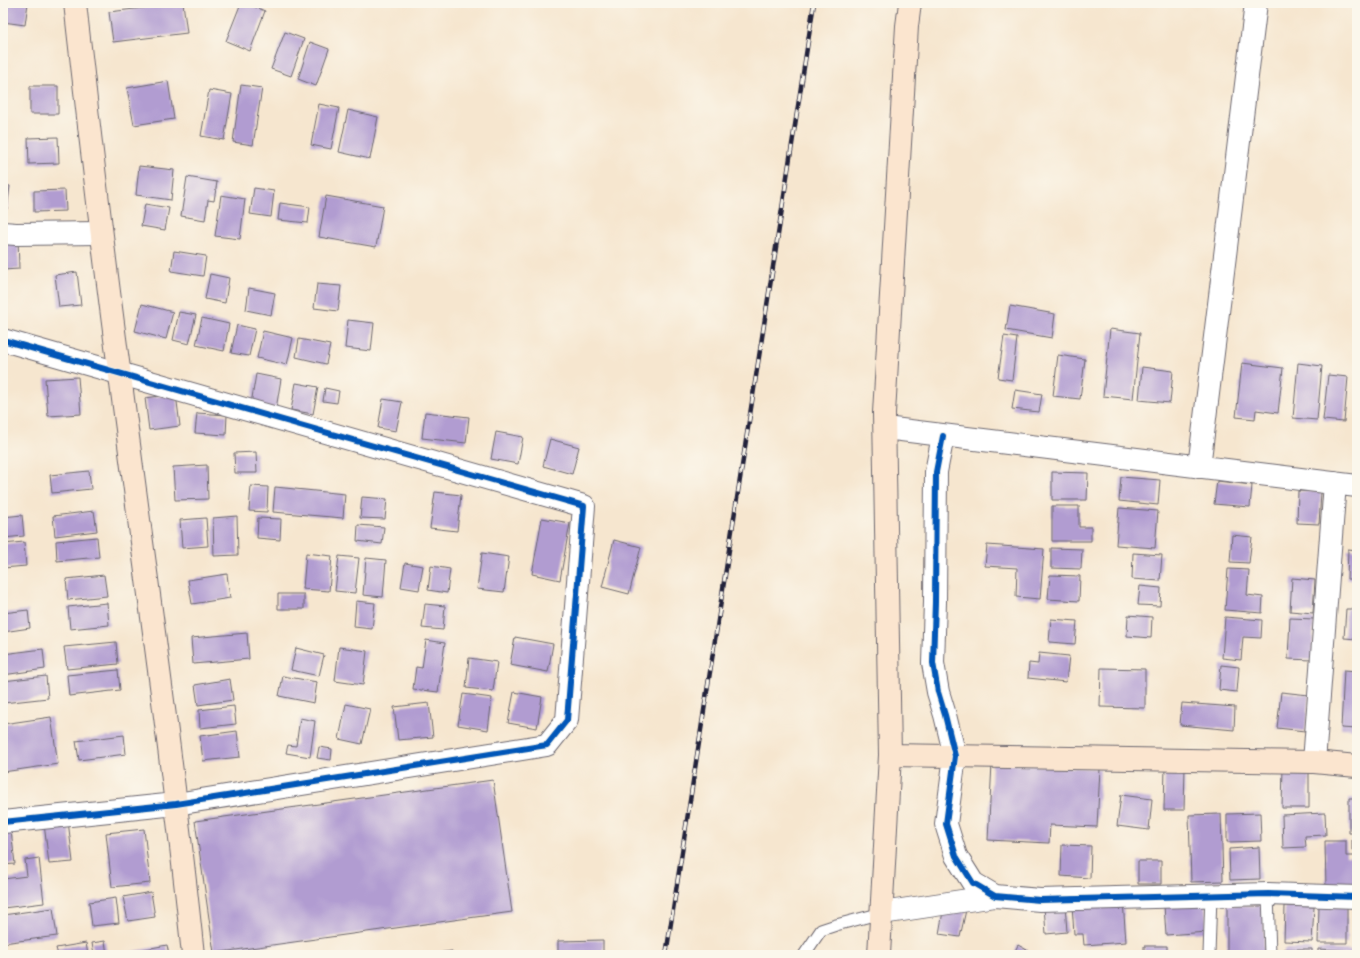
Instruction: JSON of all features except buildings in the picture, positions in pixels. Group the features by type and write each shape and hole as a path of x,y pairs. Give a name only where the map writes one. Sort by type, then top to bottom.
{"main road":[{"path":"75,3 101,233 176,804 193,955"},
{"path":"880,955 890,755 884,413 906,34 910,3"},
{"path":"890,755 1314,762 1357,766"}],"street":[{"path":"1199,467 1256,3"},
{"path":"3,233 101,233"},
{"path":"3,340 584,506 567,720 547,745 176,804 3,822"},
{"path":"885,428 1357,486"},
{"path":"943,436 936,472 933,663 938,692 955,756 946,824 956,856 972,883 996,896"},
{"path":"1314,762 1335,483"},
{"path":"882,913 996,896 1040,900 1268,894 1357,897"}],"lane":[{"path":"1268,894 1270,955"},
{"path":"1209,955 1211,896"},
{"path":"804,955 821,930 882,913"}],"railway":[{"path":"666,955 814,3"}],"cycle path":[{"path":"3,340 584,506 567,720 547,745 176,804 3,822"},
{"path":"943,436 936,472 933,663 938,692 955,756 946,824 956,856 973,883 995,896 1040,900 1268,894 1357,897"}]}
